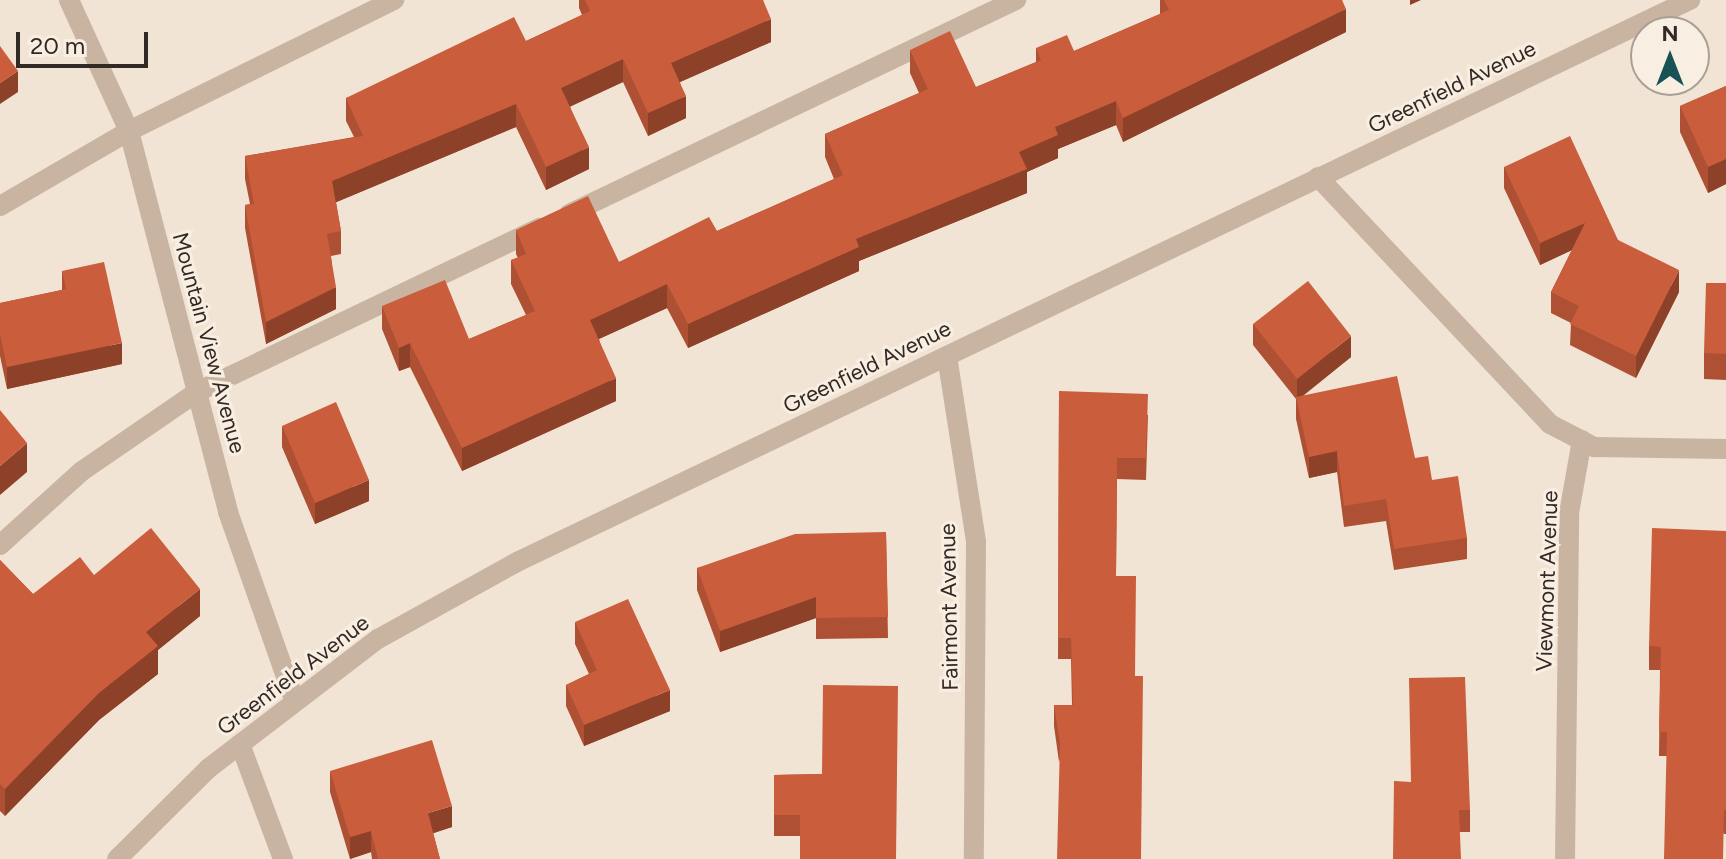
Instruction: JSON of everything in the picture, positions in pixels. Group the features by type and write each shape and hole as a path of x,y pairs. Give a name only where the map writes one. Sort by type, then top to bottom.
{"street":[{"name":"Mountain View Avenue","path":"69,0 129,131 228,512 295,702"},
{"path":"0,206 129,131 394,0"},
{"path":"0,545 82,471 197,392 1016,0"},
{"name":"Greenfield Avenue","path":"117,859 240,744 378,639 517,562 1690,0"},
{"path":"1318,177 1550,424 1594,447 1726,449"},
{"name":"Fairmont Avenue","path":"947,356 976,542 974,859"},
{"name":"Viewmont Avenue","path":"1565,859 1569,513 1582,440"},
{"path":"240,744 283,859"}],"building":[{"path":"585,0 763,0 771,19 671,63 686,96 648,113 623,59 561,88 589,147 546,167 516,104 332,181 341,231 327,234 336,287 266,322 245,205 254,204 245,156 363,136 346,98 514,17 526,41 590,11"},
{"path":"1164,0 1342,0 1346,9 1123,118 1116,101 1055,127 1058,135 1019,152 1027,169 856,239 859,247 688,324 667,284 590,320 616,378 462,448 410,343 399,348 382,306 445,280 469,339 535,311 511,260 526,254 516,230 588,196 619,262 709,217 717,231 843,175 825,134 928,89 910,50 950,31 976,87 1041,60 1036,48 1067,35 1074,51 1169,10"},
{"path":"0,46 18,71 0,83"},
{"path":"1726,86 1726,159 1708,167 1680,106 1710,96 1710,93"},
{"path":"1570,136 1618,240 1679,270 1636,356 1570,324 1579,306 1551,292 1585,223 1540,243 1504,167"},
{"path":"104,262 122,343 7,367 0,334 0,303 66,289 62,271"},
{"path":"1308,281 1351,336 1297,379 1253,324"},
{"path":"1706,283 1726,283 1726,354 1704,353"},
{"path":"1397,376 1415,458 1428,456 1432,480 1458,476 1467,538 1394,549 1386,499 1344,506 1337,451 1309,457 1296,397"},
{"path":"1059,391 1148,394 1146,458 1117,458 1116,576 1136,576 1135,676 1143,676 1141,859 1057,859 1060,743 1054,705 1073,705 1071,638 1058,638"},
{"path":"336,402 369,480 315,503 282,426"},
{"path":"0,410 27,443 0,466"},
{"path":"151,528 200,589 146,632 158,646 99,693 5,789 0,784 0,560 33,594 80,557 94,575"},
{"path":"1652,528 1726,531 1726,810 1723,859 1664,859 1667,732 1659,732 1661,647 1649,646"},
{"path":"886,532 888,617 816,618 816,597 720,631 697,568 795,534"},
{"path":"628,599 670,690 584,725 566,685 597,670 575,622"},
{"path":"1465,677 1470,810 1459,810 1461,859 1393,859 1394,781 1411,782 1409,678"},
{"path":"823,685 898,686 896,859 800,859 800,815 774,815 774,775 822,774"},
{"path":"432,740 452,806 428,813 440,859 378,859 371,831 350,837 330,771"}]}
